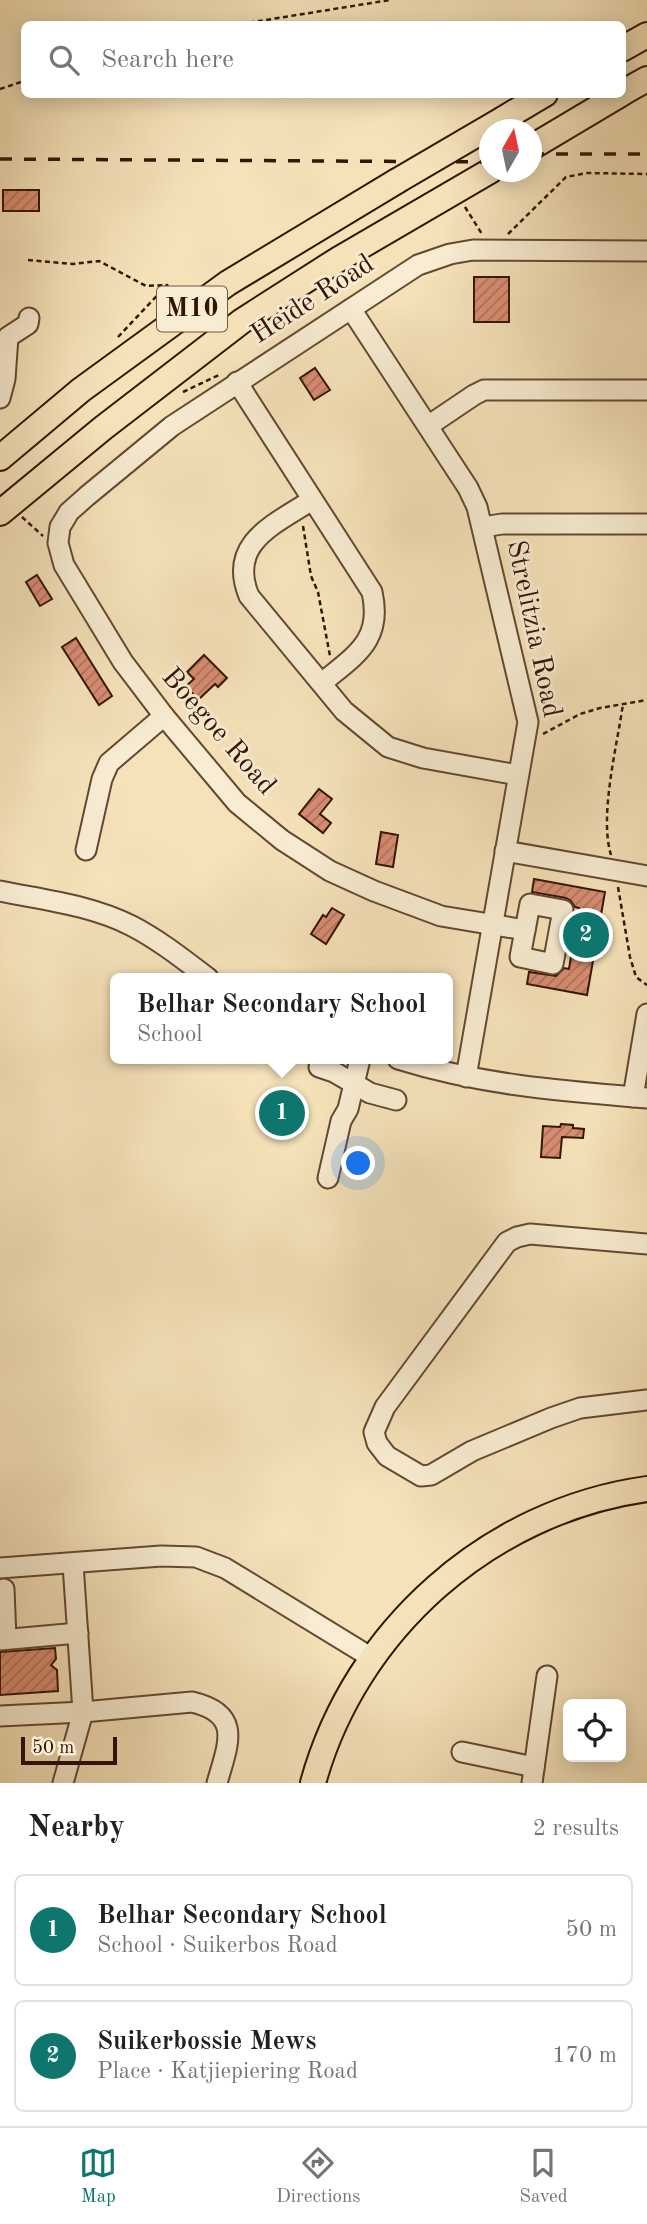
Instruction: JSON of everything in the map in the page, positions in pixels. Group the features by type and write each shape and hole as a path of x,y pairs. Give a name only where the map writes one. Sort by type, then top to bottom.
{"main road":[{"path":"626,47 647,35"},
{"path":"626,92 647,79"},
{"name":"M10","path":"0,457 81,390 228,283 538,98"},
{"path":"542,140 615,98"},
{"name":"M10","path":"10,514 103,428 242,321 339,259 460,201 479,181"},
{"path":"313,1783 321,1755 351,1689 407,1613 437,1585 494,1544 525,1526 564,1509 647,1489"}],"street":[{"name":"Heide Road","path":"52,533 69,512 232,377 351,309 418,265 473,250 647,251"},
{"name":"Strelitzia Road","path":"351,309 468,488 483,527 526,708 526,737 491,923 466,1077"},
{"path":"0,398 4,386 4,337 28,324 29,318"},
{"path":"232,377 304,505 372,592 376,609 369,639 363,648 328,678"},
{"path":"428,426 484,390 647,390"},
{"path":"304,505 265,530 247,551 243,581 249,596 328,678 344,711 388,747 424,758 518,775"},
{"path":"483,527 502,524 647,524"},
{"name":"Boegoe Road","path":"52,533 58,542 64,565 123,663 237,803 282,840 330,871 374,891 441,916 525,930"},
{"path":"86,850 102,779 109,763 164,716"},
{"path":"505,851 647,876"},
{"path":"0,891 78,906 130,925 160,942 201,973"},
{"path":"417,1064 520,1087 640,1097 647,1014"},
{"path":"328,1178 341,1121 348,1109 359,1064"},
{"path":"319,1067 334,1072 370,1093 396,1100"},
{"path":"647,1244 530,1234 507,1242 385,1407 374,1432 377,1443 387,1456 421,1476 431,1475 472,1451 551,1418 580,1408 647,1400"},
{"path":"0,1568 162,1556 196,1557 225,1568 372,1658"},
{"path":"63,1783 83,1712 73,1563"},
{"path":"4,1590 3,1640 78,1633"},
{"path":"462,1752 533,1775 547,1676"},
{"path":"0,1716 192,1702 215,1709 226,1723 228,1733 217,1783"}],"path":[{"path":"260,21 390,0"},
{"path":"0,89 21,82"},
{"path":"502,250 508,234 566,177 587,173 647,174"},
{"path":"460,201 481,232"},
{"path":"28,260 74,264 99,261 146,286 167,285 175,291"},
{"path":"118,337 167,285"},
{"path":"173,396 232,377"},
{"path":"304,505 302,520 311,576 318,592 328,678"},
{"path":"10,514 52,533"},
{"path":"526,737 543,734 580,714 647,700"},
{"path":"623,704 606,838 619,871 617,883 635,977 647,985"}],"building":[{"path":"3,190 39,190 39,211 3,211"},
{"path":"474,277 509,277 509,322 474,322"},
{"path":"315,368 330,390 314,400 300,378"},
{"path":"37,575 52,599 40,606 26,582"},
{"path":"76,638 112,696 99,705 62,647"},
{"path":"204,655 227,678 218,687 215,684 198,700 186,686 194,679 187,672"},
{"path":"319,789 332,799 320,814 331,823 323,833 299,814"},
{"path":"381,832 398,835 393,867 376,864"},
{"path":"534,879 605,892 587,995 527,984 529,972 556,976 564,968 569,969 579,908 566,898 532,892"},
{"path":"332,908 344,915 326,944 311,934 323,915 326,917"},
{"path":"561,1124 584,1129 583,1138 562,1137 560,1158 541,1157 543,1126 560,1127"},
{"path":"55,1648 56,1659 51,1665 57,1670 58,1691 0,1695 0,1652"}],"railway":[{"path":"542,154 647,154"},
{"path":"0,159 479,162"}],"place":[{"name":"Suikerbossie Mews","path":"586,935"},
{"name":"Belhar Secondary School","path":"282,1113"}]}
